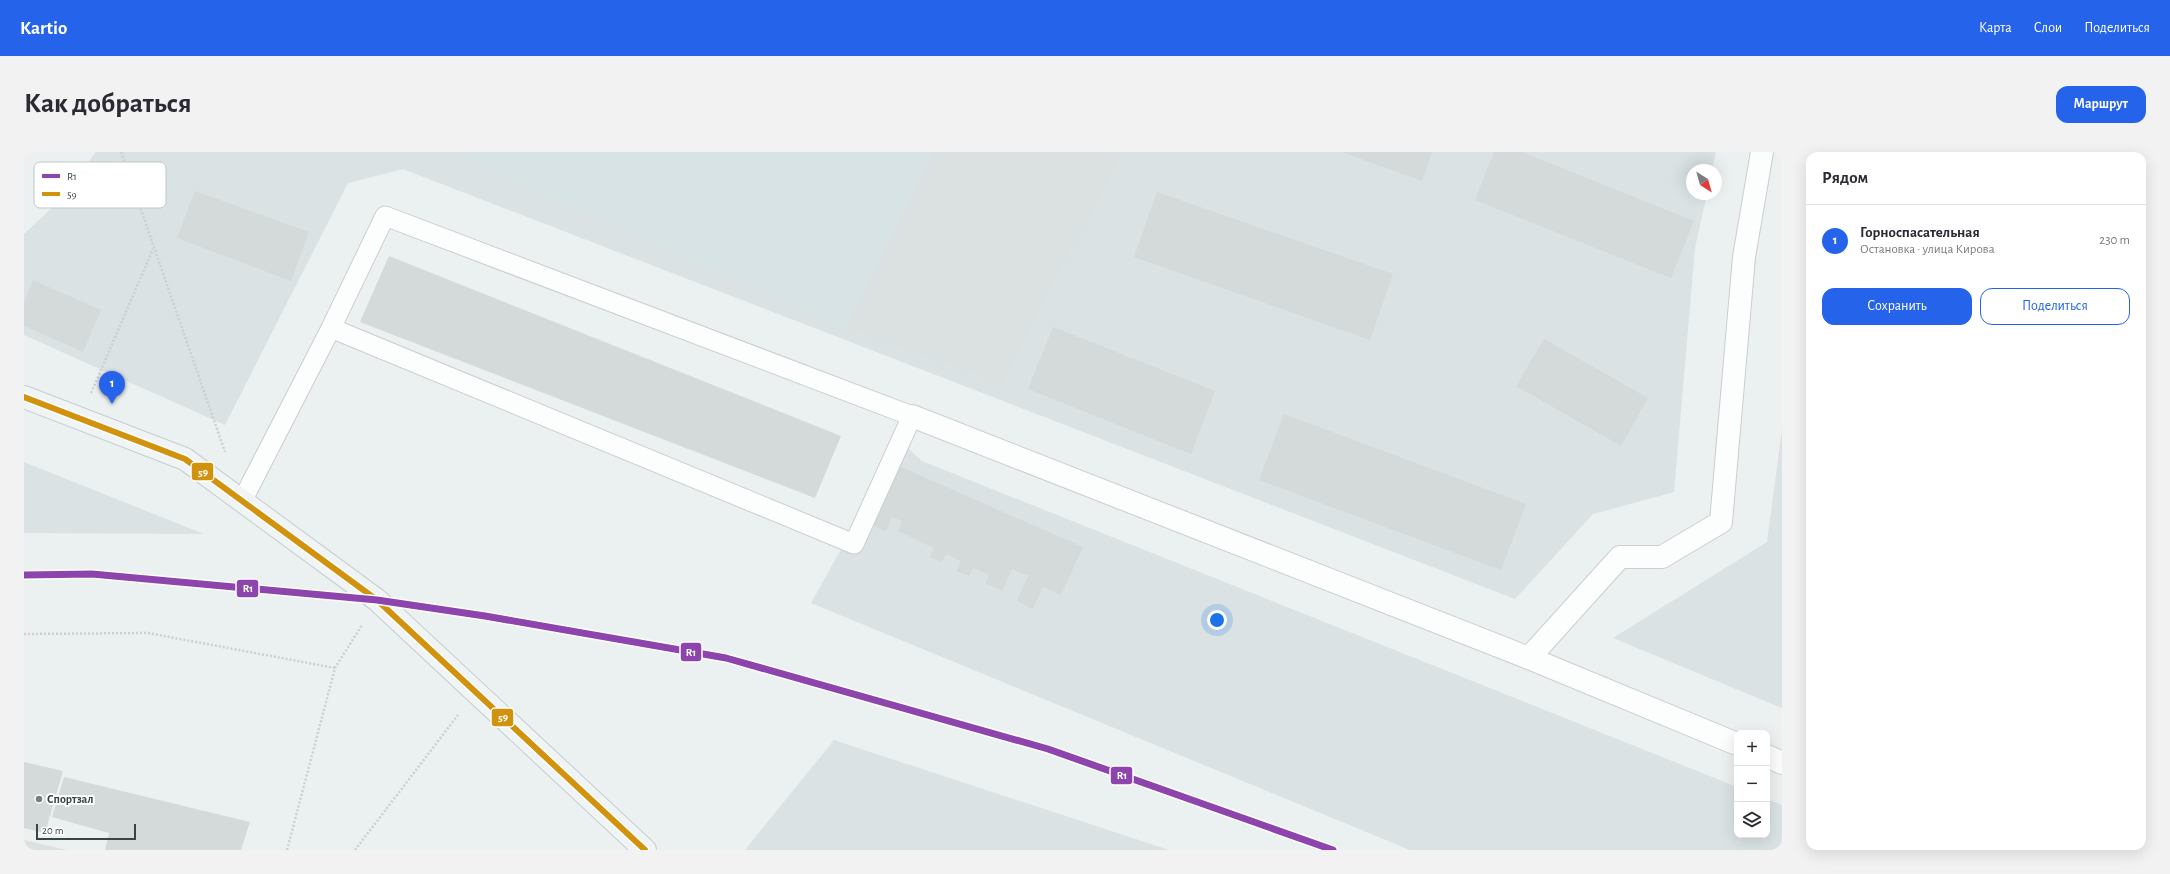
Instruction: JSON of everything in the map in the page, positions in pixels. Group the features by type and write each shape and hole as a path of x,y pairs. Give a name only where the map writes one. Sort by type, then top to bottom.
{"main road":[{"path":"24,397 185,459 377,600 645,850"}],"street":[{"path":"1529,658 1620,557 1662,557 1722,522 1744,257 1762,152"},
{"path":"912,416 1529,658 1734,743"},
{"path":"1770,757 1782,763"}],"lane":[{"path":"242,501 331,328 385,216 912,416 854,544 331,328"}],"path":[{"path":"121,152 124,162"},
{"path":"140,208 226,456"},
{"path":"80,418 153,248"},
{"path":"287,850 335,668 377,600"},
{"path":"24,634 148,632 335,668"},
{"path":"355,850 475,692"}],"shaded area":[{"path":"96,152 1716,152 1713,164 1686,164 1686,200 1706,200 1695,248 1674,492 1593,514 1515,599 403,169 348,183 225,425 24,335 24,234 52,208 166,208 166,162 88,162"},
{"path":"450,152 933,152 847,328"},
{"path":"933,152 1122,152 1001,383 847,328"},
{"path":"1782,429 1782,708 1613,638 1767,542"},
{"path":"901,442 922,461 1734,786 1734,838 1770,838 1770,800 1782,805 1782,850 1410,850 811,603"},
{"path":"24,462 204,534 24,533"},
{"path":"834,740 1169,850 745,850"},
{"path":"24,840 67,850 24,850"}],"building":[{"path":"1342,152 1432,152 1422,181"},
{"path":"1494,152 1522,152 1694,221 1671,278 1475,200"},
{"path":"195,191 309,232 291,281 177,238"},
{"path":"1157,192 1393,274 1370,340 1134,257"},
{"path":"389,256 841,436 815,498 360,322"},
{"path":"33,280 101,310 83,352 24,326 24,302"},
{"path":"1053,327 1215,391 1191,454 1028,389"},
{"path":"1544,339 1648,398 1621,446 1516,386"},
{"path":"1284,414 1526,504 1501,570 1259,480"},
{"path":"894,464 1083,547 1061,595 1043,587 1033,609 1017,601 1028,576 1012,569 1002,591 985,583 989,575 973,568 969,576 956,571 961,561 946,554 942,562 930,557 934,548 898,531 902,521 892,517 886,531 868,523"},
{"name":"Спортзал","path":"24,762 63,771 45,833 24,828"},
{"path":"64,777 250,822 241,850 105,850 109,833 52,817"}],"transit line":[{"name":"59","path":"24,397 185,459 377,600 645,850"},
{"name":"R1","path":"24,575 92,574 377,600 485,616 726,658 1048,749 1333,850"}],"place":[{"name":"Горноспасательная","path":"112,404"},
{"name":"Спортзал","path":"39,799"}]}
